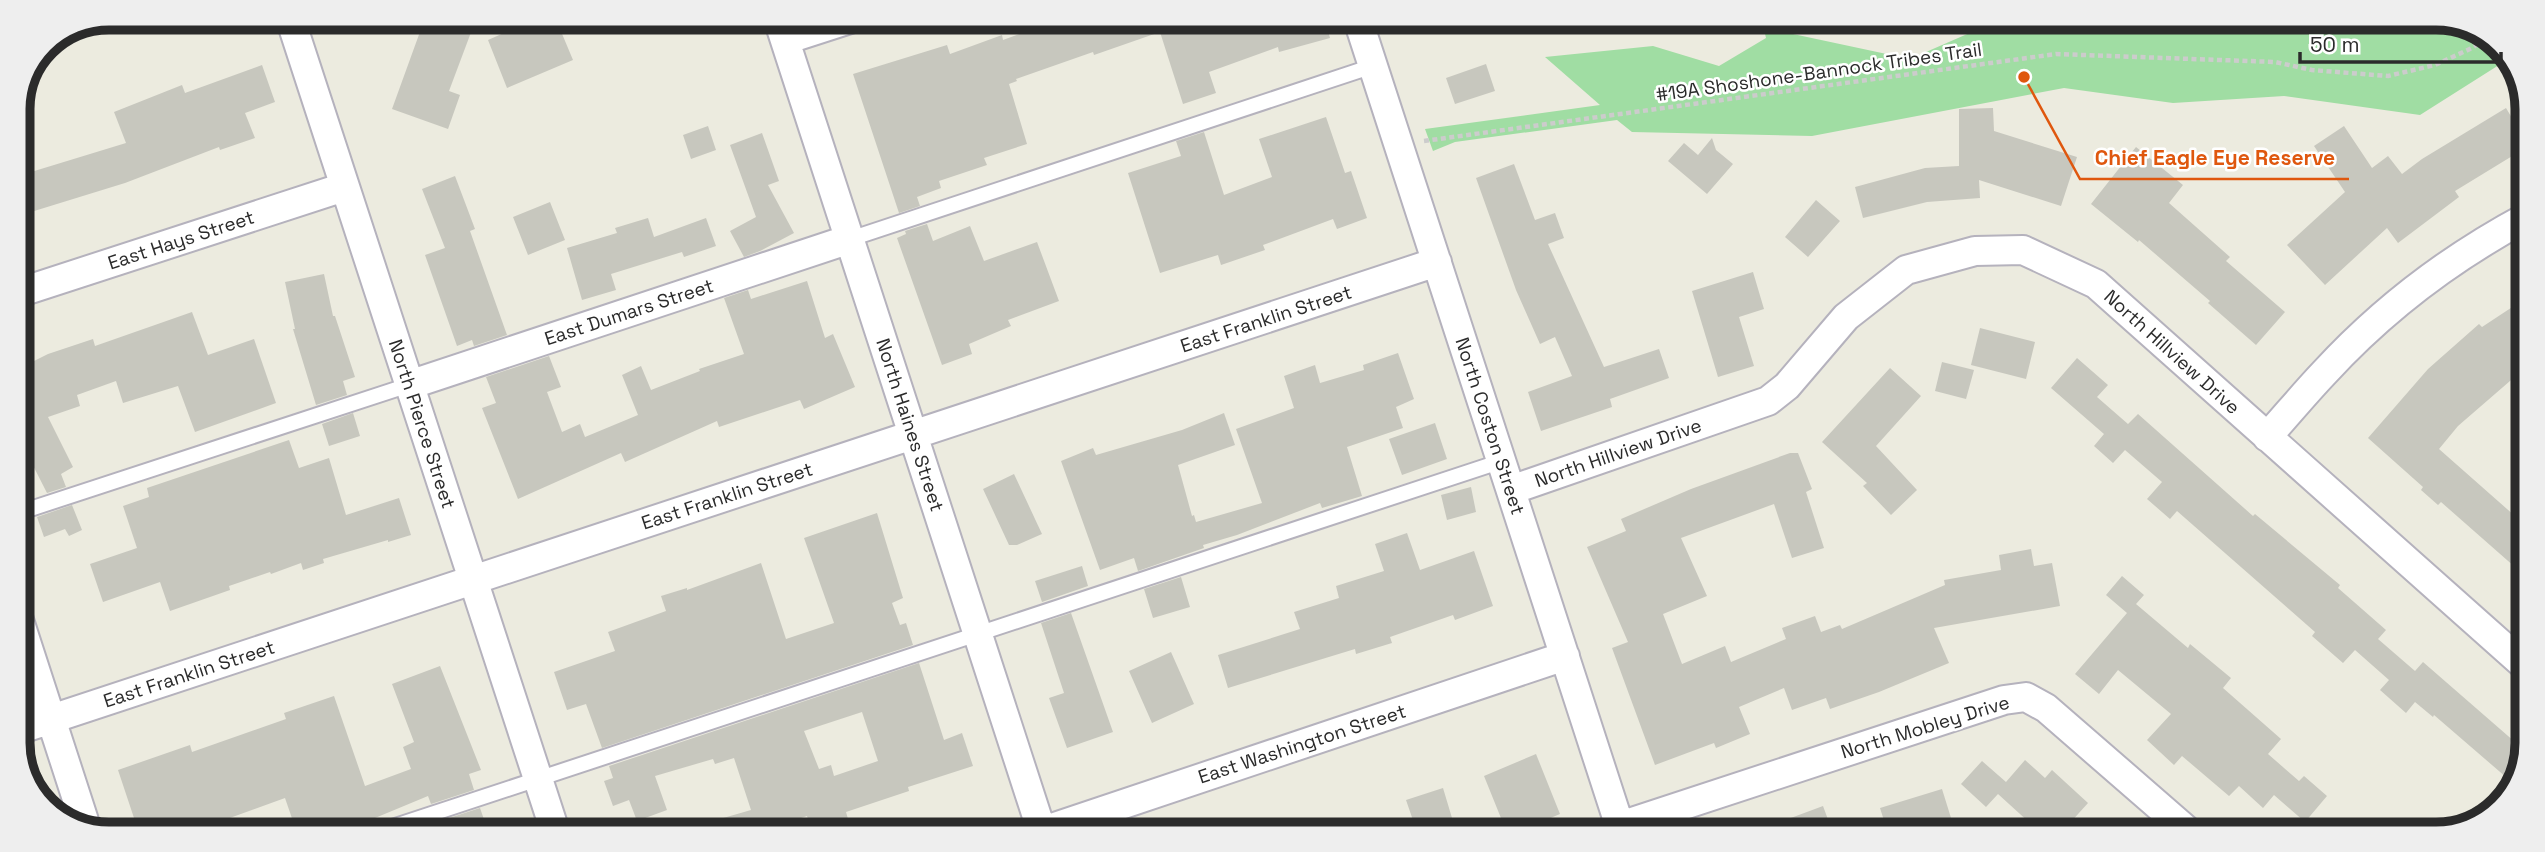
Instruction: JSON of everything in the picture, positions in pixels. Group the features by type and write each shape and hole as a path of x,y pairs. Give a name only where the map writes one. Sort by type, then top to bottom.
{"street":[{"name":"North Pierce Street","path":"300,30 344,187 552,822"},
{"name":"North Haines Street","path":"782,30 1038,822"},
{"name":"North Coston Street","path":"1361,30 1618,822"},
{"name":"East Hays Street","path":"30,289 344,187"},
{"path":"2267,437 2325,371 2403,300 2470,251 2515,224"},
{"name":"East Dumars Street","path":"409,385 850,239"},
{"name":"North Hillview Drive","path":"1511,491 1768,401 1787,386 1846,317 1906,271 1975,251 2023,250 2096,284 2515,656"},
{"name":"East Franklin Street","path":"30,726 1437,262"},
{"path":"30,654 83,818"},
{"name":"East Washington Street","path":"1071,822 1565,656"},
{"name":"North Mobley Drive","path":"1645,822 2004,700 2026,697 2046,708 2177,822"}],"lane":[{"path":"850,239 1373,66"},
{"path":"30,509 409,385"},
{"path":"407,822 1502,461"}],"path":[{"name":"#19A Shoshone-Bannock Tribes Trail","path":"1399,144 2056,54 2275,62 2312,70 2388,76 2435,65 2479,43"}],"green space":[{"path":"1764,30 1792,30 1793,34 1910,59 1976,30 2446,30 2480,43 2501,64 2420,115 2284,96 2173,103 2064,88 1812,136 1632,132 1617,120 1455,142 1433,151 1425,129 1600,105 1545,57 1653,46 1719,66 1766,38"}],"building":[{"path":"421,30 472,30 449,91 460,95 448,129 392,109"},
{"path":"511,30 550,30 551,33 560,30 573,60 507,88 488,40"},
{"path":"1031,30 1328,30 1330,38 1279,52 1278,47 1209,72 1216,93 1183,104 1160,32 1016,79 1017,81 1009,84 1027,144 984,158 987,165 939,181 941,188 917,197 920,206 899,213 853,74 947,45 950,54 1002,35 1003,40"},
{"path":"1486,64 1495,91 1455,104 1446,78"},
{"path":"262,65 275,102 245,113 255,138 220,150 219,147 125,183 30,212 30,172 126,143 114,112 182,85 185,93"},
{"path":"1993,108 1994,131 2077,157 2061,206 1979,180 1980,198 1927,202 1863,218 1855,187 1925,168 1959,166 1959,109"},
{"path":"2506,108 2515,123 2515,154 2455,191 2459,197 2398,243 2387,228 2325,285 2287,245 2345,192 2314,146 2344,126 2372,168 2388,156 2402,174"},
{"path":"1326,117 1345,173 1351,171 1367,218 1337,229 1333,219 1263,245 1265,250 1221,265 1218,255 1160,273 1128,173 1181,156 1176,141 1204,132 1224,195 1272,177 1259,139"},
{"path":"708,126 716,150 691,159 683,135"},
{"path":"762,133 779,181 768,185 794,233 744,257 730,231 756,217 730,145"},
{"path":"1712,138 1716,150 1733,164 1707,194 1668,161 1684,143 1698,155"},
{"path":"2136,147 2183,185 2169,203 2230,257 2226,261 2285,312 2256,345 2139,240 2138,242 2091,204"},
{"path":"1514,164 1535,220 1555,213 1564,238 1548,244 1604,367 1659,349 1669,378 1610,399 1612,407 1541,431 1528,392 1572,376 1555,337 1540,344 1516,290 1476,178"},
{"path":"455,176 475,229 470,231 507,335 474,346 472,340 457,346 425,255 445,248 422,189"},
{"path":"1816,200 1840,221 1808,257 1785,237"},
{"path":"550,202 565,240 528,255 513,217"},
{"path":"648,218 654,237 706,218 716,246 684,257 682,252 611,274 616,290 582,300 567,248 617,233 615,228"},
{"path":"927,224 933,241 970,226 984,261 1037,242 1059,301 1008,320 1011,326 969,344 972,354 942,365 897,238 906,234 905,231"},
{"path":"1753,272 1764,309 1739,317 1754,366 1718,377 1692,291"},
{"path":"324,274 333,316 355,377 343,381 347,395 316,405 293,329 285,282"},
{"path":"807,281 825,338 833,334 855,387 804,409 800,400 719,427 717,421 625,462 621,453 518,499 482,408 496,403 486,377 549,356 561,387 547,392 562,432 580,424 585,437 638,415 622,375 641,366 651,390 700,371 699,369 744,354 724,298 748,290 751,299"},
{"path":"2515,305 2515,377 2458,426 2439,449 2515,516 2515,567 2441,502 2438,505 2421,490 2423,487 2368,438 2428,369 2479,324 2482,327"},
{"path":"192,312 208,355 254,339 276,403 195,432 178,386 123,403 116,381 77,395 80,406 48,417 73,467 61,474 66,487 47,493 30,460 30,363 93,339 95,346"},
{"path":"1980,328 2035,342 2026,379 1971,365"},
{"path":"1398,353 1414,399 1396,407 1403,428 1347,447 1362,496 1322,508 1320,503 1138,571 1134,558 1100,570 1061,461 1093,448 1096,455 1182,430 1224,413 1235,445 1178,465 1192,516 1194,515 1196,522 1262,503 1236,429 1294,408 1284,376 1315,365 1320,383 1364,370 1363,365"},
{"path":"2077,358 2108,385 2097,397 2128,424 2138,414 2253,516 2255,514 2340,585 2338,588 2386,630 2378,639 2415,671 2423,662 2515,742 2514,758 2507,778 2415,702 2406,713 2380,690 2389,680 2355,650 2343,663 2312,636 2315,632 2177,511 2170,519 2147,499 2162,482 2125,450 2113,463 2094,446 2104,434 2051,388"},
{"path":"1942,362 1974,370 1966,399 1935,391"},
{"path":"1890,368 1921,396 1876,446 1917,490 1891,515 1863,486 1867,483 1822,442"},
{"path":"353,413 360,436 329,446 322,424"},
{"path":"1435,423 1447,459 1402,475 1389,439"},
{"path":"289,440 299,468 329,458 346,515 399,498 411,535 323,559 324,563 303,570 301,563 271,574 270,572 229,586 230,590 170,611 160,582 103,602 90,564 137,548 123,506 149,497 147,488"},
{"path":"1790,453 1798,453 1812,489 1806,492 1824,548 1792,558 1774,504 1681,538 1707,596 1663,614 1682,664 1725,646 1731,662 1786,639 1782,628 1815,616 1821,632 1840,625 1842,629 1945,585 1944,580 2001,570 1999,555 2031,549 2034,566 2052,563 2060,606 1934,628 1949,663 1830,709 1826,698 1792,710 1784,688 1739,707 1750,734 1716,748 1714,743 1655,765 1612,648 1628,642 1587,547 1626,531 1621,519 1691,489"},
{"path":"1014,474 1042,534 1017,545 1009,545 983,489"},
{"path":"1471,487 1476,512 1447,520 1441,495"},
{"path":"72,505 82,530 69,536 65,529 44,537 37,517"},
{"path":"877,513 903,598 892,603 900,625 906,623 913,645 602,748 586,704 567,710 554,672 615,651 608,632 666,611 661,596 687,590 761,563 786,639 834,623 804,538"},
{"path":"1407,533 1420,570 1474,551 1493,606 1455,620 1453,615 1390,637 1392,643 1356,654 1355,649 1228,688 1218,655 1300,629 1294,612 1339,598 1336,586 1384,571 1375,544"},
{"path":"1082,566 1088,586 1042,602 1035,581"},
{"path":"2122,576 2144,595 2136,604 2188,648 2190,644 2231,678 2223,688 2281,739 2268,754 2299,781 2304,776 2327,796 2305,822 2274,795 2263,808 2239,786 2229,796 2182,756 2174,765 2147,740 2171,714 2118,670 2099,694 2075,674 2127,613 2106,595"},
{"path":"1181,577 1190,607 1153,618 1144,589"},
{"path":"1071,613 1113,732 1067,748 1049,698 1064,693 1041,623"},
{"path":"1171,652 1194,704 1152,723 1129,671"},
{"path":"919,663 944,740 962,733 973,766 908,787 909,791 846,812 848,819 839,822 809,822 807,816 789,822 709,822 751,810 734,758 715,764 713,759 655,776 667,810 637,821 629,800 613,806 604,781 613,778 609,766","holes":["862,712 878,761 834,776 831,765 819,769 804,731"]},
{"path":"440,666 481,770 469,774 474,790 431,804 428,796 361,822 293,822 285,798 219,822 135,822 118,770 190,745 192,752 286,719 284,713 334,696 365,786 411,769 403,747 414,742 392,684"},
{"path":"1536,754 1560,814 1541,822 1503,822 1484,776"},
{"path":"2025,760 2045,778 2052,770 2088,803 2071,822 2029,822 1998,794 1986,807 1961,784 1982,761 2006,782"},
{"path":"1443,788 1452,818 1439,822 1414,822 1406,800"},
{"path":"1942,789 1952,822 1884,822 1880,808"},
{"path":"1823,806 1829,822 1780,822"},
{"path":"480,808 485,822 437,822"}],"place":[{"name":"Chief Eagle Eye Reserve","path":"2024,77"}]}
